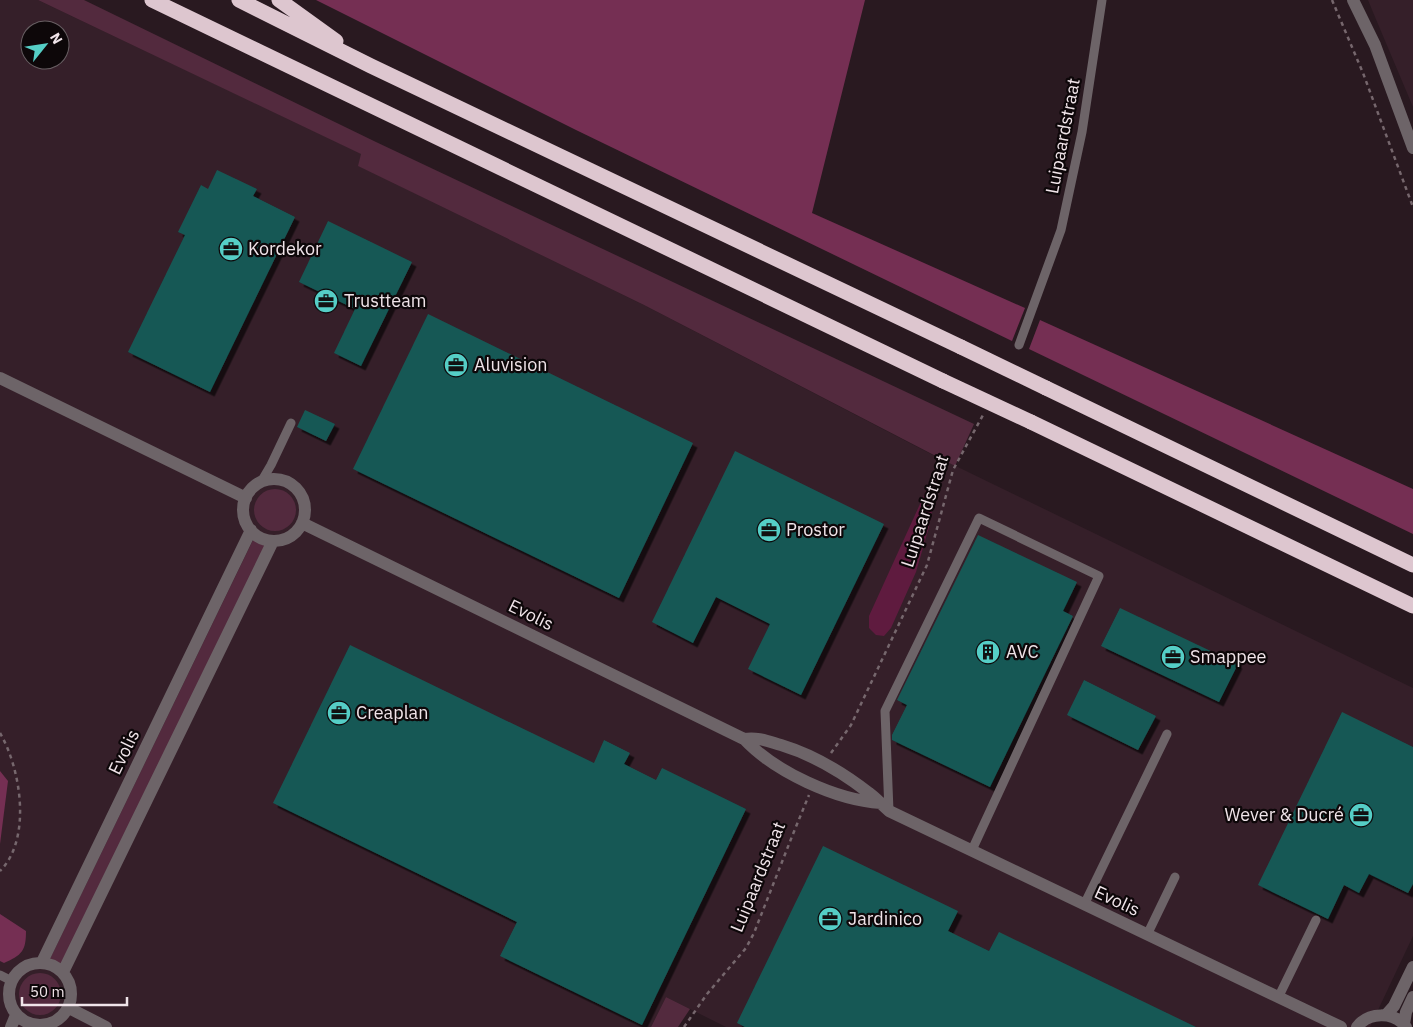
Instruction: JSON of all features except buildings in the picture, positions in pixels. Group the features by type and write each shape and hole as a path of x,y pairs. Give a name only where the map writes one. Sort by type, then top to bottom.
{"highway":[{"path":"146,0 173,10"},
{"path":"152,0 1413,606"},
{"path":"239,0 371,66 1413,565"},
{"path":"279,0 371,66"}],"street":[{"path":"1353,0 1374,45 1413,148"},
{"path":"0,378 246,498"},
{"path":"269,479 285,481 298,490 305,504 302,523 294,534 288,538 273,541 262,539 251,530 245,519 243,511 246,498 254,487 261,482 269,479"},
{"name":"Evolis","path":"302,523 744,738 751,747 787,772 826,790 885,807 1084,905 1341,1027"},
{"name":"Evolis","path":"42,962 251,530"},
{"path":"63,972 273,541"},
{"name":"Evolis","path":"744,738 755,737 798,751 824,763 869,792 885,807"},
{"path":"42,962 57,967 63,972 69,980 71,999 69,1008 59,1019 37,1026 16,1015 9,998 6,978 33,963 42,962"},
{"path":"1386,1015 1394,1006 1413,967"},
{"path":"1405,1026 1406,1012 1413,997"},
{"path":"69,1008 106,1027"},
{"path":"11,1027 16,1015"},
{"path":"1357,1027 1359,1023 1371,1016 1386,1015 1396,1018 1405,1026"}],"lane":[{"name":"Luipaardstraat","path":"1019,345 1061,230 1082,132 1102,0"},
{"path":"261,482 291,423"},
{"path":"885,807 886,711 979,518 1099,576 972,850"},
{"path":"1084,905 1167,734"},
{"path":"1147,935 1174,877"},
{"path":"1278,998 1316,920"}],"path":[{"path":"1332,0 1363,73 1413,207"},
{"name":"Luipaardstraat","path":"824,763 851,725 927,566 953,470 983,414"},
{"path":"0,733 11,757 16,777 20,818 17,841 10,858 0,872"},
{"name":"Luipaardstraat","path":"684,1027 707,994 746,948 754,933 814,785"}],"shaded area":[{"path":"0,0 38,0 362,154 359,166 644,305 929,453 1413,688 1413,936 1370,1027 726,1027 666,997 651,1027 0,1027"},
{"path":"38,0 84,0 376,142 974,424 955,466 644,305 358,166 361,154"},
{"path":"316,0 865,0 812,213 1025,308 1012,341 576,130"},
{"path":"1368,0 1413,0 1413,107 1375,17"},
{"path":"1040,320 1413,489 1413,534 1029,349"},
{"path":"944,470 937,485 929,527 916,572 891,628 884,636 876,635 869,628 869,616 930,482 937,474"},
{"path":"271,489 279,489 290,495 296,510 290,525 279,531 271,531 260,525 254,514 254,506 260,495"},
{"path":"253,540 265,546 62,965 50,959"},
{"path":"0,771 8,781 0,844"},
{"path":"0,914 26,931 22,951 19,955 4,963 0,961"},
{"path":"36,973 44,973 55,979 61,994 55,1009 44,1015 36,1015 25,1009 19,998 19,990 25,979"},
{"path":"666,997 690,1009 678,1027 651,1027"}],"place":[{"name":"Kordekor","path":"231,249"},
{"name":"Trustteam","path":"326,301"},
{"name":"Aluvision","path":"456,365"},
{"name":"Prostor","path":"769,530"},
{"name":"AVC","path":"988,652"},
{"name":"Smappee","path":"1173,657"},
{"name":"Creaplan","path":"339,713"},
{"name":"Wever & Ducré","path":"1361,815"},
{"name":"Jardinico","path":"830,919"}]}
